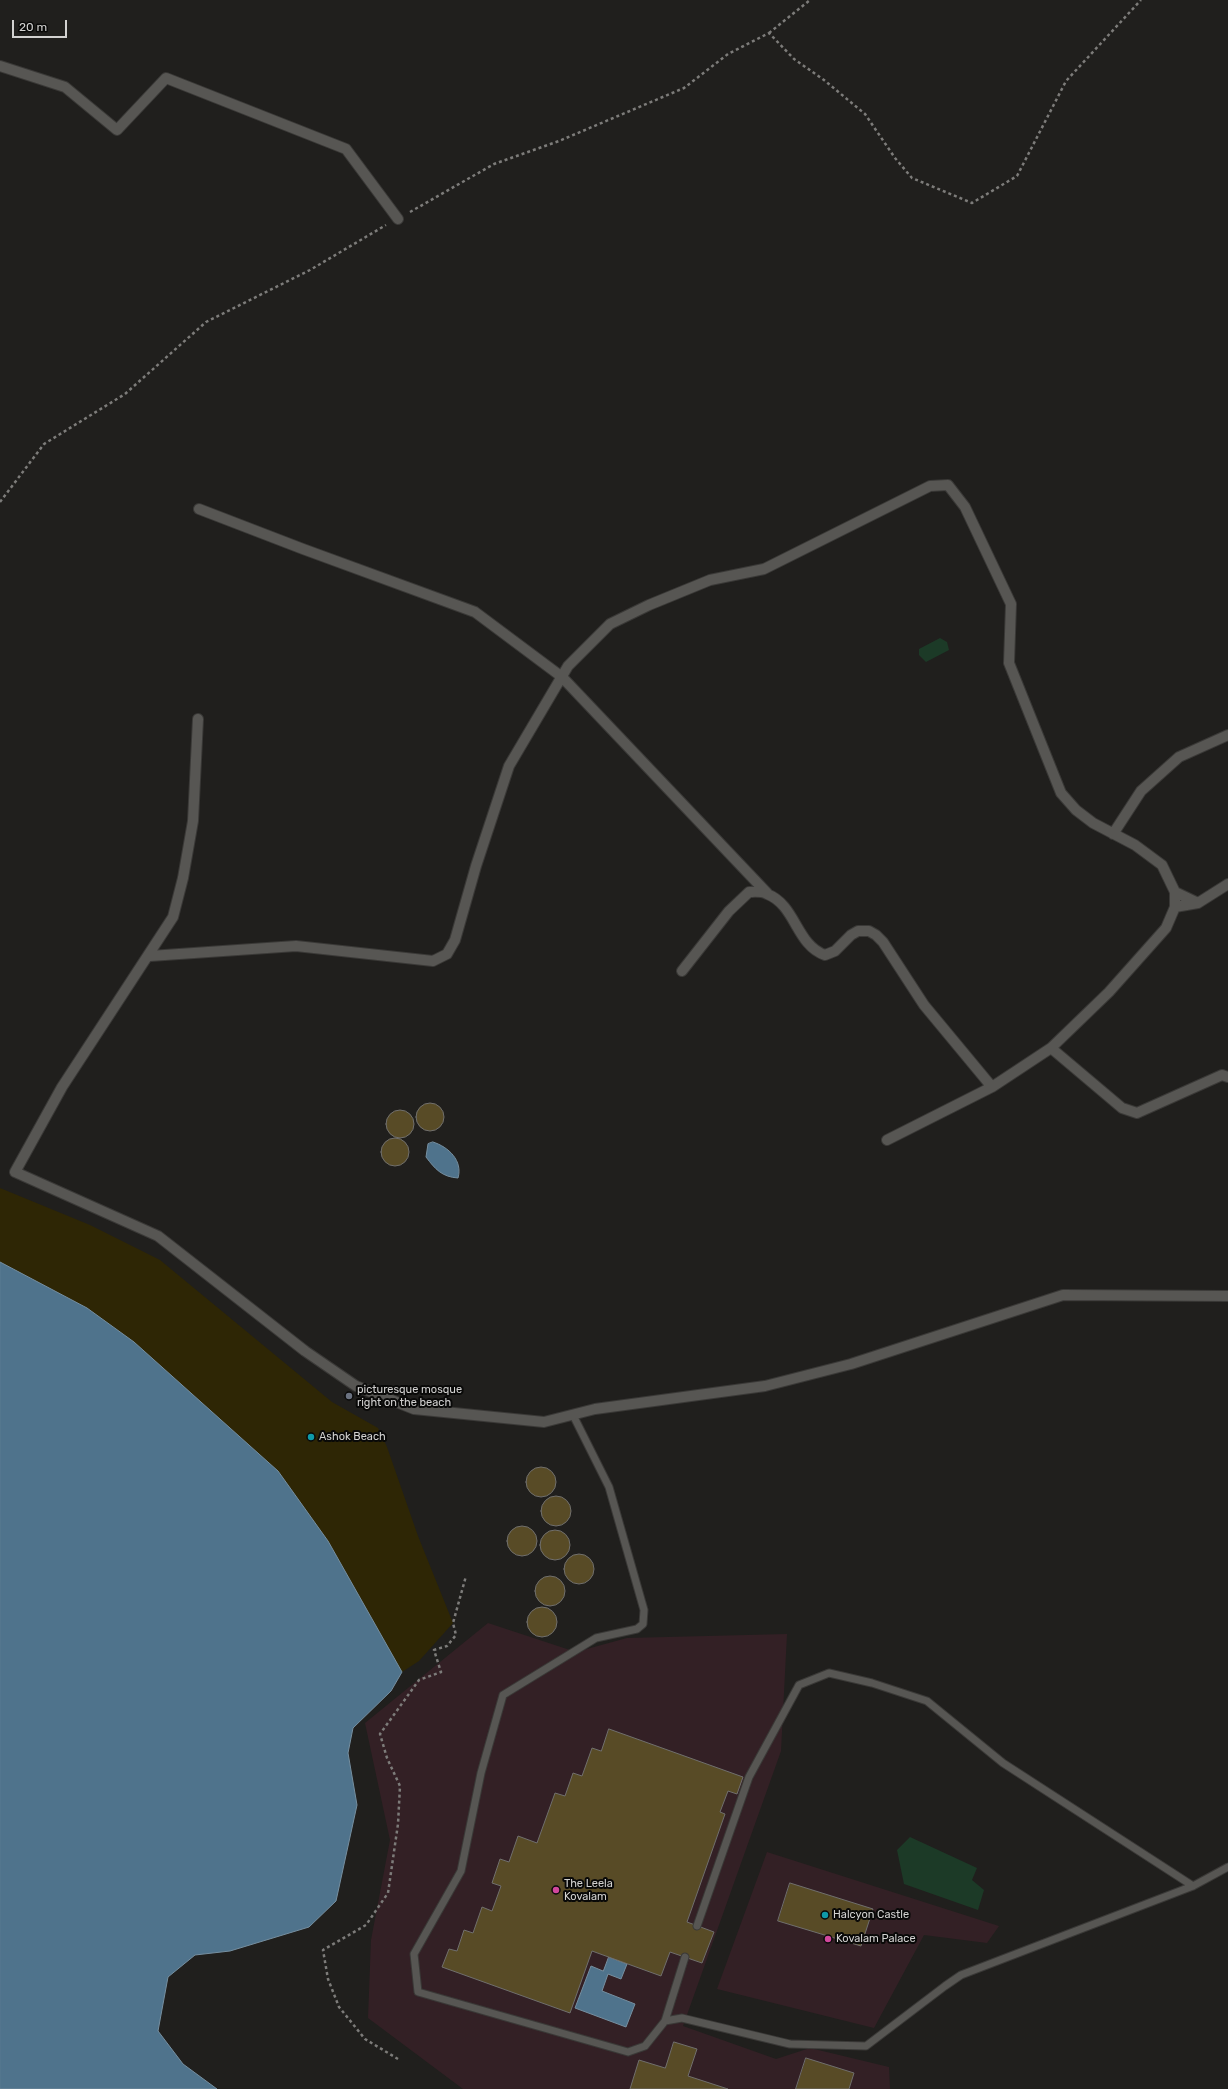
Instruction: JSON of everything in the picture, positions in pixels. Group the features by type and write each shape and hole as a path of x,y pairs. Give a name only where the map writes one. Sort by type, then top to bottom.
{"street":[{"path":"0,66 65,87 117,130 166,78 346,148 398,219"},
{"path":"150,956 296,946 433,961 448,954 455,940 476,866 509,766 568,666 610,624 649,605 710,580 764,569 930,486 948,485 965,507 1011,604 1009,663 1061,793 1076,810 1093,823 1135,845 1162,865 1175,892 1175,908 1166,928 1109,992 1051,1048 992,1087 887,1140"},
{"path":"199,509 304,550 475,612 562,677 766,893 782,903 804,939 818,952 825,955 835,951 851,935 858,931 869,931 876,935 883,942 924,1005 992,1087"},
{"path":"198,719 193,821 183,878 173,917 150,956 62,1087 15,1172 158,1236 305,1350 356,1386 414,1409 544,1422 595,1409 765,1386 851,1364 1063,1295 1228,1296"},
{"path":"1113,834 1141,791 1179,757 1228,735"},
{"path":"1175,908 1198,903 1228,884"},
{"path":"682,971 729,912 749,892 766,893"},
{"path":"1175,892 1198,903"},
{"path":"1051,1048 1122,1108 1137,1114 1222,1075 1228,1078"}],"lane":[{"path":"573,1415 609,1487 644,1610 643,1624 637,1629 596,1638 503,1695 481,1773 460,1871 414,1954 418,1992 628,2052 645,2046 664,2021 685,1957"},
{"path":"697,1926 749,1777 799,1685 828,1673 872,1683 927,1700 1003,1763 1193,1886"},
{"path":"664,2021 682,2018 790,2044 866,2046 961,1975 1193,1886 1228,1867"}],"path":[{"path":"0,502 44,444 125,394 206,322 310,270 494,164 559,141 684,88 728,54 769,33 810,0"},
{"path":"769,33 794,59 824,80 865,114 894,158 912,178 972,203 1017,176 1066,81 1141,0"},
{"path":"398,2059 365,2039 339,2007 328,1979 324,1950 366,1925 388,1892 398,1824 400,1786 387,1758 380,1734 419,1680 441,1672 434,1650 447,1646 456,1634 453,1624 466,1576"}],"shaded area":[{"name":"The Leela Kovalam","path":"488,1623 576,1652 627,1638 787,1634 781,1751 683,2026 776,2059 810,2048 889,2067 890,2089 463,2089 368,2018 371,1940 390,1840 365,1723"},
{"name":"Kovalam Palace","path":"767,1852 999,1926 987,1943 924,1935 874,2028 717,1989"}],"green space":[{"path":"940,638 947,642 949,650 926,662 919,655 919,649"},
{"path":"910,1837 977,1868 972,1880 984,1890 978,1910 904,1884 897,1850"}],"sand":[{"name":"Ashok Beach","path":"0,1188 90,1225 160,1260 332,1402 378,1428 387,1447 418,1536 453,1623 419,1661 402,1672 328,1541 278,1471 134,1342 87,1308 0,1262"}],"water":[{"path":"433,1142 444,1147 457,1160 459,1172 458,1178 439,1172 426,1157 428,1144"},
{"path":"0,1262 87,1308 134,1342 278,1471 328,1541 402,1672 391,1691 353,1728 348,1753 357,1805 336,1901 309,1927 230,1951 195,1955 168,1977 158,2031 183,2064 217,2089 0,2089"},
{"path":"609,1957 627,1964 621,1979 608,1974 602,1991 635,2004 626,2027 575,2008 591,1966 603,1971"}],"building":[{"path":"430,1103 440,1107 444,1117 440,1127 430,1131 420,1127 416,1117 420,1107"},
{"path":"400,1110 410,1114 414,1124 410,1134 400,1138 390,1134 386,1124 390,1114"},
{"path":"395,1138 405,1142 409,1152 405,1162 395,1166 385,1162 381,1152 385,1142"},
{"path":"541,1467 552,1471 556,1482 552,1493 541,1497 530,1493 526,1482 530,1471"},
{"path":"556,1496 567,1500 571,1511 567,1522 556,1526 545,1522 541,1511 545,1500"},
{"path":"522,1526 533,1530 537,1541 533,1552 522,1556 511,1552 507,1541 511,1530"},
{"path":"555,1530 566,1534 570,1545 566,1556 555,1560 544,1556 540,1545 544,1534"},
{"path":"579,1554 590,1558 594,1569 590,1580 579,1584 568,1580 564,1569 568,1558"},
{"path":"550,1576 561,1580 565,1591 561,1602 550,1606 539,1602 535,1591 539,1580"},
{"path":"542,1607 553,1611 557,1622 553,1633 542,1637 531,1633 527,1622 531,1611"},
{"path":"609,1729 743,1777 737,1794 728,1791 720,1812 725,1814 687,1922 714,1932 702,1963 670,1952 661,1976 592,1951 570,2013 442,1967 449,1949 457,1951 464,1930 473,1933 482,1907 492,1911 501,1886 492,1883 500,1859 509,1862 518,1836 537,1843 555,1793 565,1796 573,1773 582,1776 592,1748 601,1751"},
{"name":"Halcyon Castle","path":"790,1883 873,1909 861,1946 778,1921"},
{"path":"674,2042 697,2049 688,2076 728,2089 630,2089 639,2060 665,2068"},
{"path":"806,2058 854,2073 849,2089 796,2089"}],"place":[{"name":"picturesque mosque right on the beach","path":"349,1396"},
{"name":"Ashok Beach","path":"311,1437"},
{"name":"The Leela Kovalam","path":"556,1890"},
{"name":"Halcyon Castle","path":"825,1915"},
{"name":"Kovalam Palace","path":"828,1939"}]}
